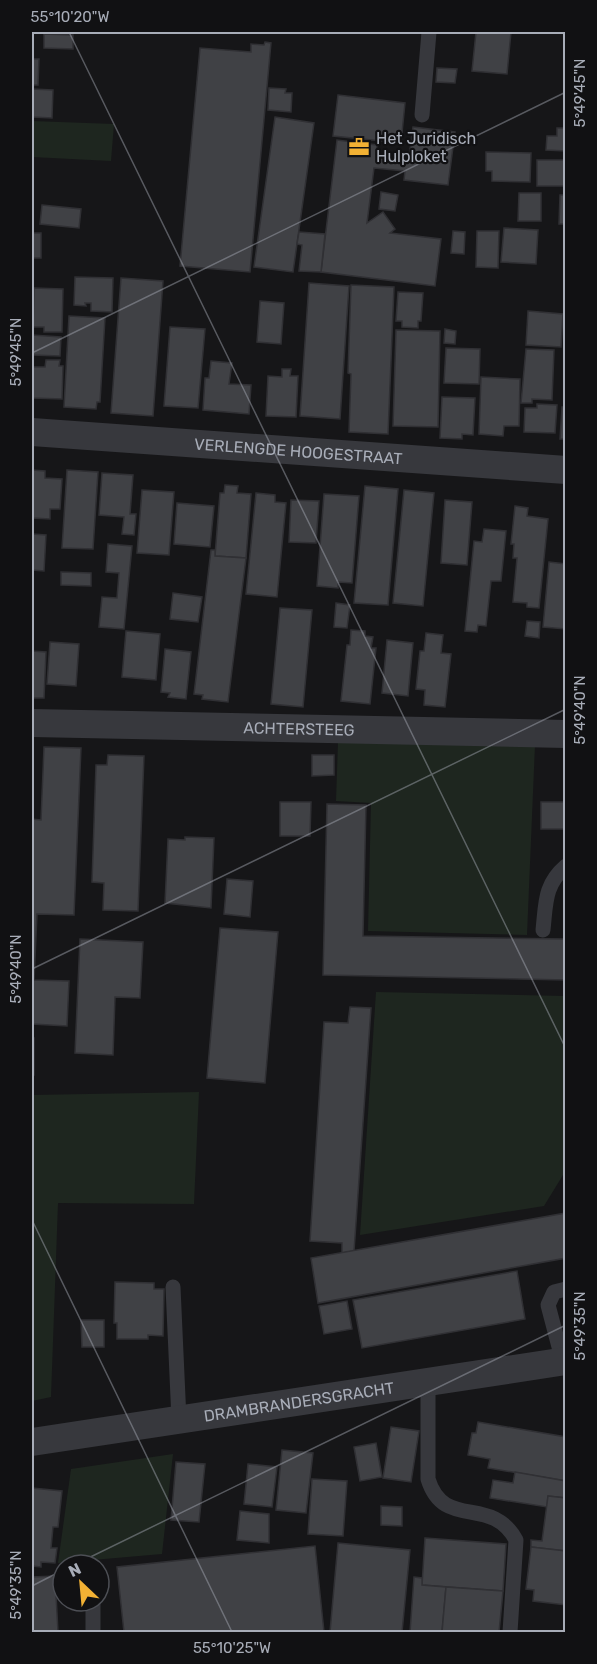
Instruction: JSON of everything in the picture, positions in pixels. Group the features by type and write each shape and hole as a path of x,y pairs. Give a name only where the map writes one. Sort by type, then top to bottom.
{"street":[{"name":"VERLENGDE HOOGESTRAAT","path":"32,432 566,470"},
{"name":"ACHTERSTEEG","path":"32,723 566,734"},
{"name":"DRAMBRANDERSGRACHT","path":"32,1442 564,1361"}],"lane":[{"path":"422,116 429,32"},
{"path":"543,930 547,890 553,876 566,866"},
{"path":"173,1287 179,1420"},
{"path":"564,1361 548,1305 554,1292 566,1289"},
{"path":"428,1382 428,1479 430,1487 437,1497 453,1509 495,1516 510,1529 516,1540 510,1632"},
{"path":"93,1613 93,1632"}],"shaded area":[{"path":"32,121 114,124 111,161 32,157"},
{"path":"338,742 535,745 527,935 368,931 371,803 336,801"},
{"path":"376,992 565,996 563,1175 544,1206 360,1235"},
{"path":"199,1092 194,1204 58,1203 51,1397 32,1401 32,1095"},
{"path":"173,1454 162,1554 111,1558 111,1553 59,1553 71,1469"}],"building":[{"path":"476,32 511,32 507,74 472,71"},
{"path":"44,34 73,35 73,49 44,48"},
{"path":"265,42 271,43 250,272 180,266 200,48 251,52 251,44 264,45"},
{"path":"32,59 39,59 38,85 32,85"},
{"path":"437,68 457,69 455,83 436,82"},
{"path":"269,88 286,89 285,93 292,93 291,112 268,110"},
{"path":"32,89 53,90 52,118 32,117"},
{"path":"338,95 405,103 401,143 333,136"},
{"path":"275,117 314,123 293,272 254,267"},
{"path":"413,127 455,132 448,185 404,180 405,171 374,168 367,223 383,212 395,229 390,233 441,239 435,286 321,272 337,140 377,145 376,154 409,157"},
{"path":"557,128 565,128 566,151 546,150 547,136 557,136"},
{"path":"486,152 531,153 530,182 492,181 492,171 486,171"},
{"path":"537,160 566,160 566,186 537,186"},
{"path":"381,192 398,195 395,211 379,209"},
{"path":"519,193 541,193 541,221 518,221"},
{"path":"560,195 566,195 566,224 559,224"},
{"path":"42,205 81,209 79,228 40,224"},
{"path":"504,228 538,230 536,264 501,262"},
{"path":"453,231 465,232 464,254 451,253"},
{"path":"477,231 499,231 498,268 476,267"},
{"path":"299,232 325,234 321,272 299,271 302,245 297,244"},
{"path":"32,233 41,233 41,258 32,258"},
{"path":"75,277 113,278 112,312 91,311 91,303 85,303 86,306 74,305"},
{"path":"121,278 163,281 153,416 111,413"},
{"path":"309,283 349,286 340,419 300,416"},
{"path":"351,285 394,287 388,434 349,432 351,374 348,373"},
{"path":"34,288 63,289 62,332 44,332 44,327 33,327"},
{"path":"398,292 423,293 421,321 418,321 418,328 402,327 402,321 396,321"},
{"path":"260,301 284,303 281,344 257,342"},
{"path":"528,311 563,314 561,347 526,345"},
{"path":"69,316 105,318 100,402 97,402 96,409 64,407"},
{"path":"170,327 205,329 198,408 164,406"},
{"path":"445,329 456,331 455,344 444,343"},
{"path":"396,330 440,331 438,427 393,426"},
{"path":"32,335 61,337 60,356 32,355"},
{"path":"446,348 480,349 479,384 444,383"},
{"path":"526,349 554,350 552,400 532,399 532,403 521,403"},
{"path":"46,360 60,360 59,366 63,366 62,399 32,398 32,367 45,367"},
{"path":"211,361 232,363 229,384 251,385 249,414 203,410 205,378 209,378"},
{"path":"282,369 291,369 290,376 298,376 296,417 266,416 268,376 282,377"},
{"path":"481,377 520,379 519,426 504,426 503,436 479,434"},
{"path":"442,397 475,398 473,435 462,434 462,439 440,438"},
{"path":"537,404 557,405 555,433 524,432 525,408 537,408"},
{"path":"562,407 566,407 566,439 560,439"},
{"path":"32,470 45,471 45,478 62,479 60,509 50,509 50,519 32,518"},
{"path":"67,470 98,472 93,549 62,548"},
{"path":"102,473 133,475 130,514 136,514 134,535 122,534 124,517 99,515"},
{"path":"225,485 238,486 237,493 251,494 246,558 215,556 220,493 224,493"},
{"path":"365,486 398,489 388,605 354,603"},
{"path":"142,490 174,492 169,555 137,553"},
{"path":"404,490 434,493 423,606 393,603"},
{"path":"256,493 275,495 275,502 286,503 277,597 246,594"},
{"path":"324,494 359,496 352,583 338,582 338,588 317,586"},
{"path":"291,500 319,501 316,543 289,542"},
{"path":"445,500 472,502 467,565 441,563"},
{"path":"177,503 214,506 210,547 174,544"},
{"path":"515,506 528,508 527,516 548,519 539,608 527,607 527,603 513,602 517,558 513,558 514,544 511,544"},
{"path":"484,529 506,531 501,581 491,581 486,626 478,625 477,632 465,631 474,541 482,542"},
{"path":"32,534 46,535 44,571 32,570"},
{"path":"108,544 132,546 124,629 99,627 102,597 117,598 119,573 106,572"},
{"path":"211,550 215,550 215,556 246,558 228,702 202,699 203,695 194,694"},
{"path":"549,562 566,564 566,629 543,627"},
{"path":"61,572 91,573 91,586 61,585"},
{"path":"173,593 202,597 198,622 170,619"},
{"path":"336,603 350,605 347,628 334,627"},
{"path":"280,608 312,610 303,707 271,704"},
{"path":"527,621 540,622 539,638 525,636"},
{"path":"351,630 365,631 365,636 373,637 371,648 376,648 370,704 341,701 347,645 350,645"},
{"path":"126,631 160,634 156,680 122,677"},
{"path":"426,633 443,635 441,653 451,654 445,707 424,705 425,690 416,689 420,651 424,651"},
{"path":"387,640 413,643 408,696 382,693"},
{"path":"50,642 79,644 76,686 47,684"},
{"path":"165,649 191,652 186,699 168,697 170,693 161,692"},
{"path":"32,651 46,652 44,698 33,698 33,701"},
{"path":"44,747 81,748 74,915 37,914 34,980 69,981 67,1026 32,1024 32,819 41,820"},
{"path":"108,755 144,756 138,911 103,910 104,883 92,882 96,765 107,765"},
{"path":"312,755 334,755 334,775 312,776"},
{"path":"280,802 311,802 310,836 280,836"},
{"path":"541,802 566,802 566,829 541,829"},
{"path":"327,804 366,805 363,936 566,939 566,980 323,975"},
{"path":"185,837 214,838 211,908 165,903 168,839 185,840"},
{"path":"227,879 253,881 250,917 224,914"},
{"path":"220,928 278,932 265,1083 207,1078"},
{"path":"80,939 143,942 140,998 115,997 113,1055 75,1053"},
{"path":"350,1007 371,1008 354,1251 342,1253 342,1243 310,1241 324,1022 348,1023"},
{"path":"32,1038 34,1038 34,1075 32,1075"},
{"path":"566,1213 566,1258 318,1303 311,1258"},
{"path":"517,1271 525,1319 362,1348 353,1300"},
{"path":"115,1282 154,1283 154,1289 164,1289 163,1336 148,1335 148,1339 117,1339 117,1323 114,1323"},
{"path":"347,1301 352,1329 324,1334 319,1306"},
{"path":"81,1320 104,1320 104,1347 82,1347"},
{"path":"478,1422 566,1437 566,1481 488,1468 490,1459 468,1455 472,1433 476,1433"},
{"path":"391,1427 419,1431 411,1482 383,1478"},
{"path":"376,1443 382,1477 360,1481 354,1447"},
{"path":"282,1450 313,1453 306,1513 276,1510"},
{"path":"176,1462 205,1464 199,1522 171,1520"},
{"path":"248,1464 277,1467 272,1507 244,1504"},
{"path":"515,1472 566,1481 566,1498 548,1496 547,1507 490,1498 493,1480 513,1483"},
{"path":"312,1479 347,1481 343,1536 308,1534"},
{"path":"32,1488 62,1491 58,1527 53,1527 51,1548 57,1548 56,1553 51,1553 51,1563 41,1562 41,1567 32,1566"},
{"path":"548,1496 566,1498 566,1551 531,1547 531,1540 542,1541"},
{"path":"381,1506 402,1507 402,1526 381,1525"},
{"path":"240,1511 269,1514 269,1543 237,1540"},
{"path":"425,1538 506,1544 503,1591 422,1585"},
{"path":"338,1543 410,1550 402,1632 330,1632"},
{"path":"315,1546 324,1632 124,1632 117,1567"},
{"path":"531,1547 566,1551 566,1605 533,1601 534,1590 526,1589"},
{"path":"51,1576 51,1613 57,1613 58,1632 32,1632 32,1577"},
{"path":"414,1577 422,1578 422,1585 446,1587 442,1632 410,1632"},
{"path":"446,1587 503,1591 499,1632 442,1632"}],"place":[{"name":"Het Juridisch Hulploket","path":"359,147"}]}
